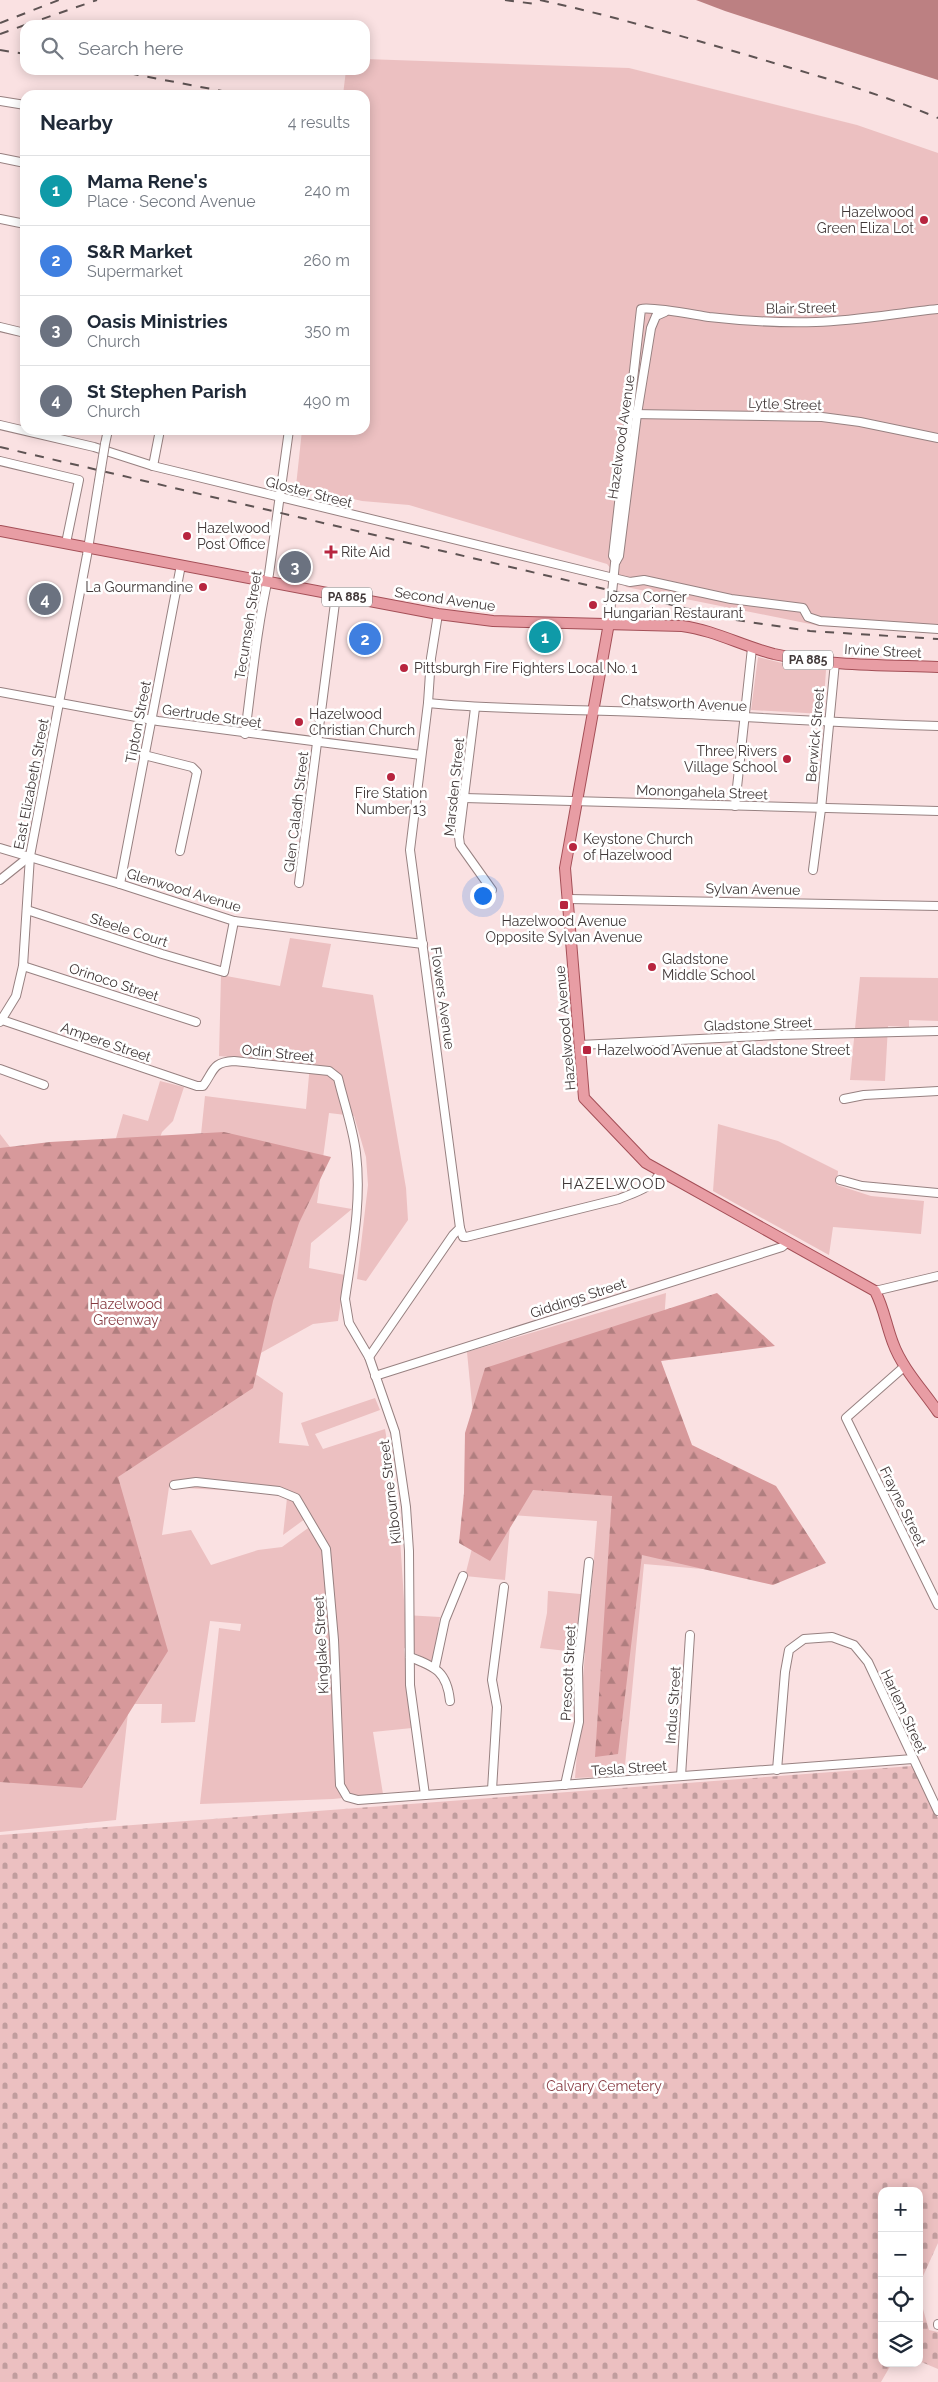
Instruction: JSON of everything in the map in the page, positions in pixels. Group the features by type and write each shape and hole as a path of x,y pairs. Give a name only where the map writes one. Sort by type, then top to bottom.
{"main road":[{"name":"Second Avenue","path":"0,531 438,614 493,621 682,626"},
{"name":"Hazelwood Avenue","path":"609,623 565,868 584,1098 646,1163 875,1291"},
{"name":"Irvine Street","path":"682,626 706,630 752,648 792,658 938,667"},
{"path":"875,1291 881,1303 893,1344 905,1366 938,1412"}],"street":[{"path":"0,101 20,104"},
{"path":"0,158 20,162"},
{"path":"0,218 20,223"},
{"name":"Blair Street","path":"640,315 641,309 646,307 660,308 664,312 765,322 818,322 938,309"},
{"name":"Hazelwood Avenue","path":"609,623 616,561 613,556 634,414 651,328 656,316 664,312"},
{"name":"Hazelwood Avenue","path":"634,414 640,315"},
{"path":"0,327 20,332"},
{"name":"Lytle Street","path":"634,414 822,417 860,422 938,438"},
{"name":"Gloster Street","path":"0,425 20,430"},
{"name":"Gloster Street","path":"43,435 94,447 153,466 280,498 613,578"},
{"name":"East Elizabeth Street","path":"1,1021 16,996 24,966 30,856 107,435"},
{"path":"153,466 159,435"},
{"name":"Tecumseh Street","path":"245,734 258,627 267,582 288,435"},
{"path":"0,461 78,480 66,543"},
{"name":"Tipton Street","path":"120,884 181,565"},
{"path":"613,578 630,582 644,580 747,602 803,608 808,617 820,621 938,628"},
{"name":"Glen Caladh Street","path":"300,883 336,595"},
{"name":"Flowers Avenue","path":"438,614 431,658 428,703 410,850 460,1228"},
{"path":"735,806 752,648"},
{"name":"Berwick Street","path":"812,870 821,809 835,662"},
{"name":"Gertrude Street","path":"0,692 151,720 245,734 421,755"},
{"name":"Chatsworth Avenue","path":"428,703 475,708 938,726"},
{"name":"Marsden Street","path":"475,708 459,837 460,845 492,890"},
{"path":"144,756 192,767 197,772 180,851"},
{"name":"Monongahela Street","path":"464,798 938,811"},
{"name":"Glenwood Avenue","path":"0,848 234,921 423,944"},
{"path":"0,880 30,856"},
{"name":"Sylvan Avenue","path":"569,899 938,906"},
{"name":"Steele Court","path":"26,910 180,960 224,972 234,921"},
{"name":"Orinoco Street","path":"24,966 196,1022"},
{"name":"Ampere Street","path":"1,1021 203,1086 214,1066"},
{"name":"Gladstone Street","path":"580,1044 778,1035 938,1031"},
{"name":"Odin Street","path":"214,1066 225,1061 277,1064 329,1071 338,1078"},
{"path":"0,1069 44,1086"},
{"name":"Kilbourne Street","path":"338,1078 356,1151 358,1177 358,1209 345,1299 349,1323 369,1357 396,1432 406,1507 409,1551 410,1685 425,1795"},
{"path":"844,1099 864,1095 938,1091"},
{"path":"369,1357 453,1234 460,1228 463,1237 466,1238 619,1198 637,1192 658,1178 660,1172"},
{"path":"840,1180 862,1186 938,1193"},
{"name":"Giddings Street","path":"375,1376 782,1247 788,1242"},
{"path":"875,1291 938,1276"},
{"name":"Frayne Street","path":"905,1366 846,1418 938,1605"},
{"name":"Kinglake Street","path":"174,1485 196,1482 279,1491 296,1498 326,1549 334,1640 340,1785 347,1797"},
{"name":"Prescott Street","path":"565,1785 579,1722 578,1674 589,1562"},
{"path":"435,1667 445,1620 463,1576"},
{"path":"492,1790 497,1707 492,1680 504,1587"},
{"name":"Indus Street","path":"681,1776 690,1635"},
{"name":"Harlem Street","path":"777,1770 785,1672 790,1650 804,1640 832,1637 854,1645 868,1662 938,1811"},
{"path":"410,1657 435,1667 448,1685 450,1702"},
{"name":"Tesla Street","path":"347,1797 358,1800 913,1759"}],"green space":[{"path":"370,59 629,68 857,125 938,153 938,631 820,626 626,587 607,564 409,505 362,501 296,486 301,435 370,435 370,90 344,90 345,75 370,75"},
{"path":"758,657 790,665 826,670 823,714 751,710"},
{"name":"Hazelwood Greenway","path":"290,938 331,944 322,987 373,995 406,1188 408,1220 366,1281 357,1279 368,1185 366,1157 354,1116 329,1113 317,1203 352,1209 311,1243 309,1268 345,1275 338,1321 313,1324 241,1364 283,1393 279,1443 309,1446 301,1423 375,1398 380,1410 315,1434 323,1449 385,1429 398,1508 405,1615 440,1617 433,1662 404,1648 412,1728 373,1732 383,1794 333,1799 200,1804 219,1628 240,1631 241,1624 210,1621 195,1722 161,1723 162,1704 129,1704 116,1820 0,1832 0,1134 30,1173 103,1183 123,1114 148,1121 160,1081 184,1087 173,1121 162,1132 143,1185 195,1192 205,1096 306,1109 310,1064 219,1056 221,975 280,986","holes":["169,1487 269,1493 287,1498 283,1535 309,1516 315,1523 282,1547 258,1550 211,1565 191,1530 162,1535"]},
{"path":"860,977 938,978 938,1021 909,1020 909,1027 888,1026 885,1081 850,1080"},
{"path":"718,1124 778,1141 838,1171 837,1185 871,1196 924,1201 921,1234 833,1227 829,1255 713,1191"},
{"path":"224,1132 331,1157 299,1223 273,1301 253,1388 118,1477 168,1651 82,1788 0,1782 0,1148 50,1142"},
{"path":"666,1293 650,1525 749,1573 644,1564 624,1776 575,1778 585,1653 540,1648 547,1613 548,1591 591,1595 597,1521 511,1515 505,1580 465,1576 482,1509 467,1352"},
{"path":"717,1293 775,1346 661,1361 692,1445 776,1486 826,1563 773,1585 642,1555 618,1754 595,1757 612,1496 533,1490 490,1561 459,1543 464,1493 465,1433 485,1368"},
{"name":"Calvary Cemetery","path":"912,1766 938,1818 938,2243 923,2276 923,2187 878,2187 878,2367 890,2367 881,2382 0,2382 0,1835"},
{"path":"923,2309 929,2330 938,2332 938,2369 923,2363"}],"shaded area":[{"path":"696,0 938,0 938,80 725,11"}],"railway":[{"path":"0,23 59,0"},
{"path":"39,20 97,0"},
{"path":"505,0 535,4"},
{"path":"540,0 649,27 803,71 871,93 938,118"},
{"path":"0,34 20,27"},
{"path":"0,50 20,53"},
{"path":"138,75 217,90"},
{"path":"0,447 736,620 810,631 938,639"}],"place":[{"name":"Hazelwood Green Eliza Lot","path":"924,220"},
{"name":"Hazelwood Post Office","path":"187,536"},
{"name":"Rite Aid","path":"331,552"},
{"name":"Oasis Ministries","path":"295,567"},
{"name":"La Gourmandine","path":"203,587"},
{"name":"St Stephen Parish","path":"45,599"},
{"name":"Jozsa Corner Hungarian Restaurant","path":"593,605"},
{"name":"Mama Rene's","path":"545,637"},
{"name":"S&R Market","path":"365,639"},
{"name":"Pittsburgh Fire Fighters Local No. 1","path":"404,668"},
{"name":"Hazelwood Christian Church","path":"299,722"},
{"name":"Three Rivers Village School","path":"787,759"},
{"name":"Fire Station Number 13","path":"391,777"},
{"name":"Keystone Church of Hazelwood","path":"573,847"},
{"name":"Hazelwood Avenue Opposite Sylvan Avenue","path":"564,905"},
{"name":"Gladstone Middle School","path":"652,967"},
{"name":"Hazelwood Avenue at Gladstone Street","path":"587,1050"}],"district":[{"name":"HAZELWOOD","path":"614,1184"}]}
